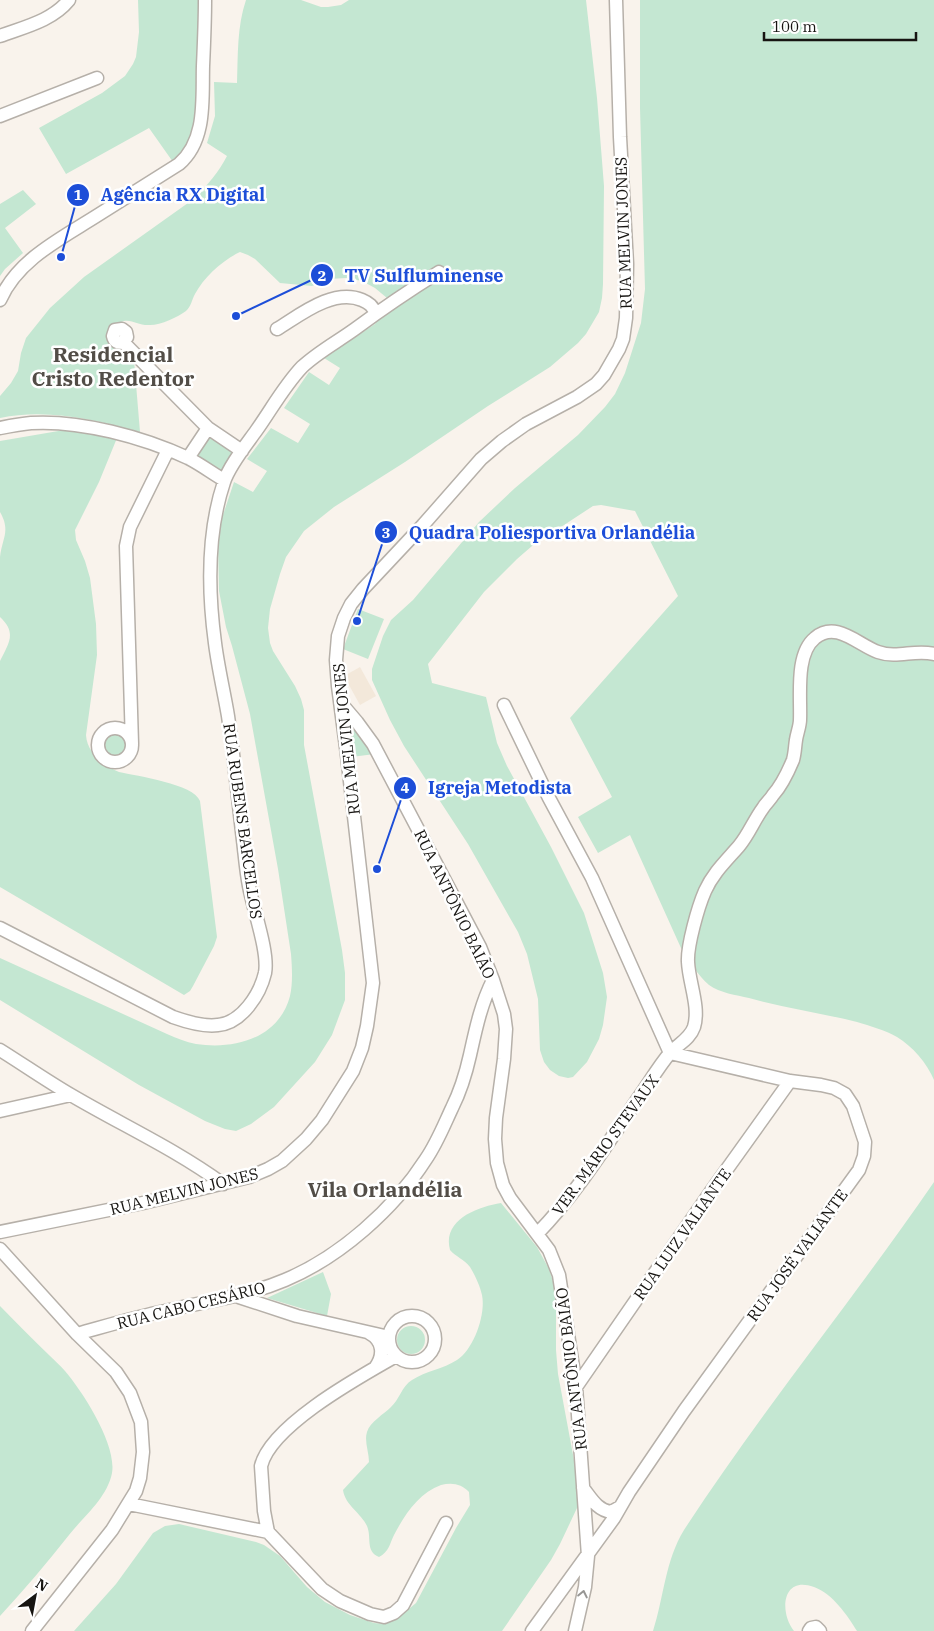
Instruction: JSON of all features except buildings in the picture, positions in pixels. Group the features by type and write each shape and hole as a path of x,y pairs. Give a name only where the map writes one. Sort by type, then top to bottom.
{"street":[{"path":"0,36 49,18 62,9 69,0"},
{"path":"0,300 16,275 35,257 63,237 179,164 188,155 194,145 201,118 205,0"},
{"name":"RUA MELVIN JONES","path":"0,1232 143,1203 249,1177 268,1169 288,1156 306,1139 322,1120 352,1071 362,1048 373,983 348,755 340,702 336,660 338,636 351,604 363,589 481,459 526,424 577,397 596,384 604,375 619,349 623,339 626,318 627,271 616,0"},
{"path":"0,116 97,78"},
{"name":"RUA RUBENS BARCELLOS","path":"0,928 173,1017 194,1023 216,1026 228,1022 246,1009 260,987 265,971 264,953 249,886 228,715 215,643 212,608 212,542 224,480 242,450 294,377 319,352 439,272"},
{"path":"277,329 321,304 337,299 351,298 362,300 372,306 375,313"},
{"path":"123,342 208,428 242,450"},
{"path":"0,428 35,423 79,425 128,437 168,450 188,458 224,480"},
{"path":"188,458 208,428"},
{"path":"132,744 126,546 133,520 168,450"},
{"name":"VER. MÁRIO STEVAUX","path":"537,1234 561,1208 604,1150 670,1053 686,1039 693,1029 696,1012 688,955 693,931 705,892 717,871 743,841 762,809 777,791 792,762 800,722 800,687 804,654 810,642 817,636 834,631 884,654 921,651 934,654"},
{"name":"RUA ANTÔNIO BAIÃO","path":"340,702 373,744 480,947 504,1014 506,1029 504,1060 495,1139 497,1163 503,1185 510,1198 549,1250 559,1274 576,1387 588,1556 585,1588 575,1631"},
{"path":"504,705 549,798 592,878 670,1053"},
{"name":"RUA CABO CESÁRIO","path":"77,1334 165,1310 238,1296 285,1280 318,1264 367,1227 413,1178 427,1158 453,1106 470,1056 485,996 493,980"},
{"path":"0,1050 71,1095 172,1150 223,1184"},
{"name":"RUA JOSÉ VALIANTE","path":"532,1631 588,1556 684,1411 859,1170 864,1156 865,1142 853,1106 845,1094 834,1088 790,1081 670,1053"},
{"name":"RUA LUIZ VALIANTE","path":"576,1387 790,1081"},
{"path":"0,1111 71,1095"},
{"path":"0,1249 77,1334 116,1372 133,1398 141,1422 143,1452 140,1478 136,1491 112,1530 32,1631"},
{"path":"238,1296 297,1316 389,1337"},
{"path":"409,1316 424,1320 430,1325 434,1331 434,1346 423,1360 408,1362 396,1356 391,1347 389,1337 395,1323 409,1316"},
{"path":"367,1332 376,1338 381,1348 380,1358 375,1368"},
{"path":"268,1532 261,1477 261,1466 267,1452 292,1425 328,1398 396,1356"},
{"path":"584,1488 603,1510 611,1512 620,1507"},
{"path":"129,1504 268,1532 330,1595 370,1614 384,1617 394,1614 403,1605 446,1523"},
{"path":"809,1631 813,1628 818,1628 820,1631"}],"shaded area":[{"path":"360,667 376,696 360,705 344,676"}],"green space":[{"path":"138,0 198,0 197,113 188,146 173,162 149,128 66,174 39,128 102,93 125,76 136,57 139,32"},
{"path":"246,0 301,0 321,7 328,7 341,5 349,0 586,0 597,98 604,186 602,298 599,312 586,334 550,367 334,507 304,531 286,557 270,609 268,628 273,651 295,686 304,710 304,745 342,950 345,973 345,1000 332,1035 315,1062 274,1107 251,1124 236,1131 205,1121 139,1085 0,1000 0,958 167,1034 196,1044 226,1045 240,1043 253,1038 266,1031 276,1022 284,1010 292,986 291,954 250,714 226,627 219,591 219,527 234,482 253,492 267,471 247,459 271,428 298,443 310,424 284,408 309,372 329,385 340,368 324,358 375,324 378,318 392,309 387,298 375,288 362,281 346,278 329,279 312,286 280,283 255,259 240,252 209,275 194,296 188,309 179,316 154,325 124,321 114,326 117,347 134,360 140,432 106,423 53,415 35,414 0,418 0,396 18,371 26,338 50,308 84,277 195,198 224,162 227,156 207,143 215,116 214,82 237,83 239,30"},
{"path":"640,0 934,0 934,1080 923,1061 913,1050 888,1032 857,1022 728,993 709,985 697,973 681,948 630,835 598,853 578,817 612,797 570,718 678,596 635,511 601,505 593,506 532,546 484,592 428,664 432,683 486,697 497,743 507,766 584,913 603,973 607,997 599,1039 587,1062 573,1077 559,1076 550,1070 544,1062 540,1050 538,999 527,954 518,932 468,844 404,746 372,680 372,669 383,636 391,620 413,600 479,522 515,488 578,435 605,407 615,394 625,373 641,323 645,289 640,108"},
{"path":"23,190 36,204 5,228 23,253 0,276 0,204"},
{"path":"76,428 117,438 99,482 75,530 76,540 90,578 96,624 97,655 86,735 87,741 97,758 113,769 176,785 196,795 200,801 217,937 193,986 184,995 0,887 0,661 10,638 10,633 0,617 0,557 5,524 0,512 0,441"},
{"path":"207,434 234,450 220,474 192,458"},
{"path":"358,609 384,619 368,659 343,649"},
{"path":"343,709 375,754 351,757"},
{"path":"114,732 123,735 126,744 123,753 114,756 105,753 102,744 105,735"},
{"path":"934,1182 934,1631 857,1631 833,1600 821,1590 803,1585 795,1586 786,1597 786,1614 794,1631 653,1631 669,1567 684,1530 776,1398"},
{"path":"501,1203 537,1247 553,1281 556,1297 558,1374 578,1490 577,1508 560,1544 502,1631 74,1631 116,1584 153,1533 165,1526 179,1524 264,1545 280,1556 307,1587 325,1602 350,1615 374,1623 385,1624 397,1619 416,1603 470,1505 469,1492 460,1485 449,1484 441,1485 426,1493 413,1505 398,1527 387,1550 379,1557 370,1548 367,1526 350,1505 343,1490 369,1462 366,1435 371,1425 394,1404 409,1383 417,1377 457,1360 469,1348 480,1321 483,1303 482,1295 470,1267 450,1250 449,1240 451,1231 456,1223 464,1217 482,1208"},
{"path":"323,1272 331,1294 327,1316 267,1298"},
{"path":"0,1306 61,1367 81,1392 104,1434 112,1461 112,1473 100,1499 0,1616"},
{"path":"411,1326 421,1330 425,1340 421,1350 411,1354 401,1350 397,1340 401,1330"}],"place":[{"name":"Agência RX Digital","path":"61,257"},
{"name":"TV Sulfluminense","path":"236,316"},
{"name":"Quadra Poliesportiva Orlandélia","path":"357,621"},
{"name":"Igreja Metodista","path":"377,869"}],"district":[{"name":"Residencial Cristo Redentor","path":"113,367"},
{"name":"Vila Orlandélia","path":"385,1190"}]}
